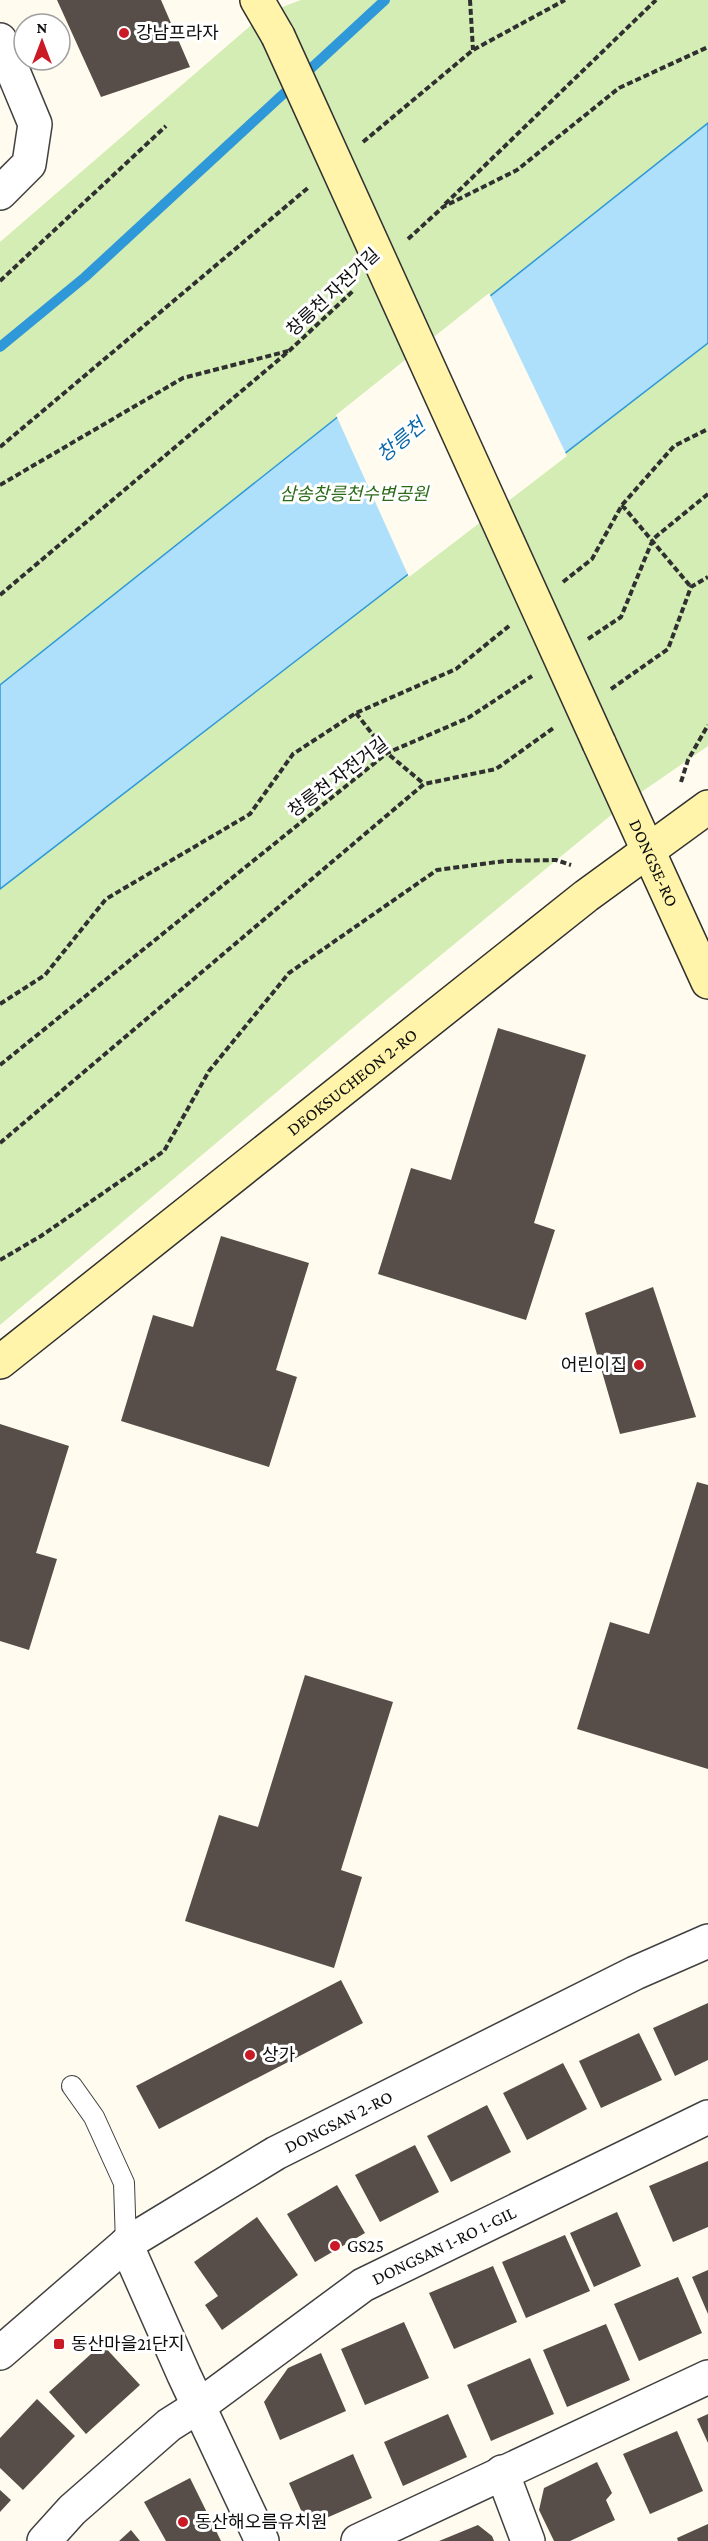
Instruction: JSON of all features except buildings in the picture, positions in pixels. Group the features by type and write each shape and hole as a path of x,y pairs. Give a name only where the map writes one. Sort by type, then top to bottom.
{"main road":[{"name":"DONGSE-RO","path":"257,0 278,36 708,982"},
{"name":"DEOKSUCHEON 2-RO","path":"0,1362 586,896 708,807"}],"street":[{"path":"0,40 35,124 28,164 0,193"},
{"name":"DONGSAN 2-RO","path":"0,2353 126,2244 276,2153 635,1973 708,1941"},
{"name":"DONGSAN 1-RO 1-GIL","path":"44,2541 72,2510 169,2425 199,2406 363,2285 708,2117"},
{"path":"126,2244 262,2541"},
{"path":"358,2541 708,2377"},
{"path":"502,2472 528,2541"}],"lane":[{"path":"72,2086 94,2118 124,2183 126,2244"}],"path":[{"path":"470,0 473,50"},
{"path":"355,149 473,50 565,0"},
{"path":"443,207 657,0"},
{"name":"창릉천 자전거길","path":"400,247 443,207 517,170 619,88 708,47"},
{"path":"0,281 166,126"},
{"path":"0,447 318,179"},
{"name":"창릉천 자전거길","path":"0,595 289,351 357,287"},
{"path":"0,485 183,378 289,351"},
{"path":"556,588 592,559 622,506 674,446 708,429"},
{"path":"583,642 621,617 653,539 708,494"},
{"path":"622,506 653,539 691,587"},
{"path":"610,689 668,650 691,587 708,577"},
{"path":"0,1004 45,975 106,899 250,814 293,754 356,713 456,669 510,625"},
{"name":"창릉천 자전거길","path":"0,1065 387,753 468,718 535,674"},
{"path":"356,713 387,753 424,784"},
{"path":"0,1143 424,784 495,769 562,723"},
{"path":"680,783 688,760 708,725"},
{"path":"0,1260 41,1236 164,1151 209,1071 289,973 437,870 505,861 556,860 572,865"}],"green space":[{"name":"삼송창릉천수변공원","path":"301,0 708,0 708,746 627,802 367,1016 0,1325 0,242 264,14"}],"water":[{"name":"창릉천","path":"708,123 708,343 0,889 0,685"}],"pier":[{"path":"489,293 567,456 409,577 336,415"}],"waterway":[{"path":"0,347 85,277 385,0"}],"place":[{"name":"강남프라자","path":"124,33"},
{"name":"어린이집","path":"639,1365"},
{"name":"상가","path":"250,2055"},
{"name":"GS25","path":"335,2246"},
{"name":"동산마을21단지","path":"59,2344"},
{"name":"동산해오름유치원","path":"183,2522"}]}
